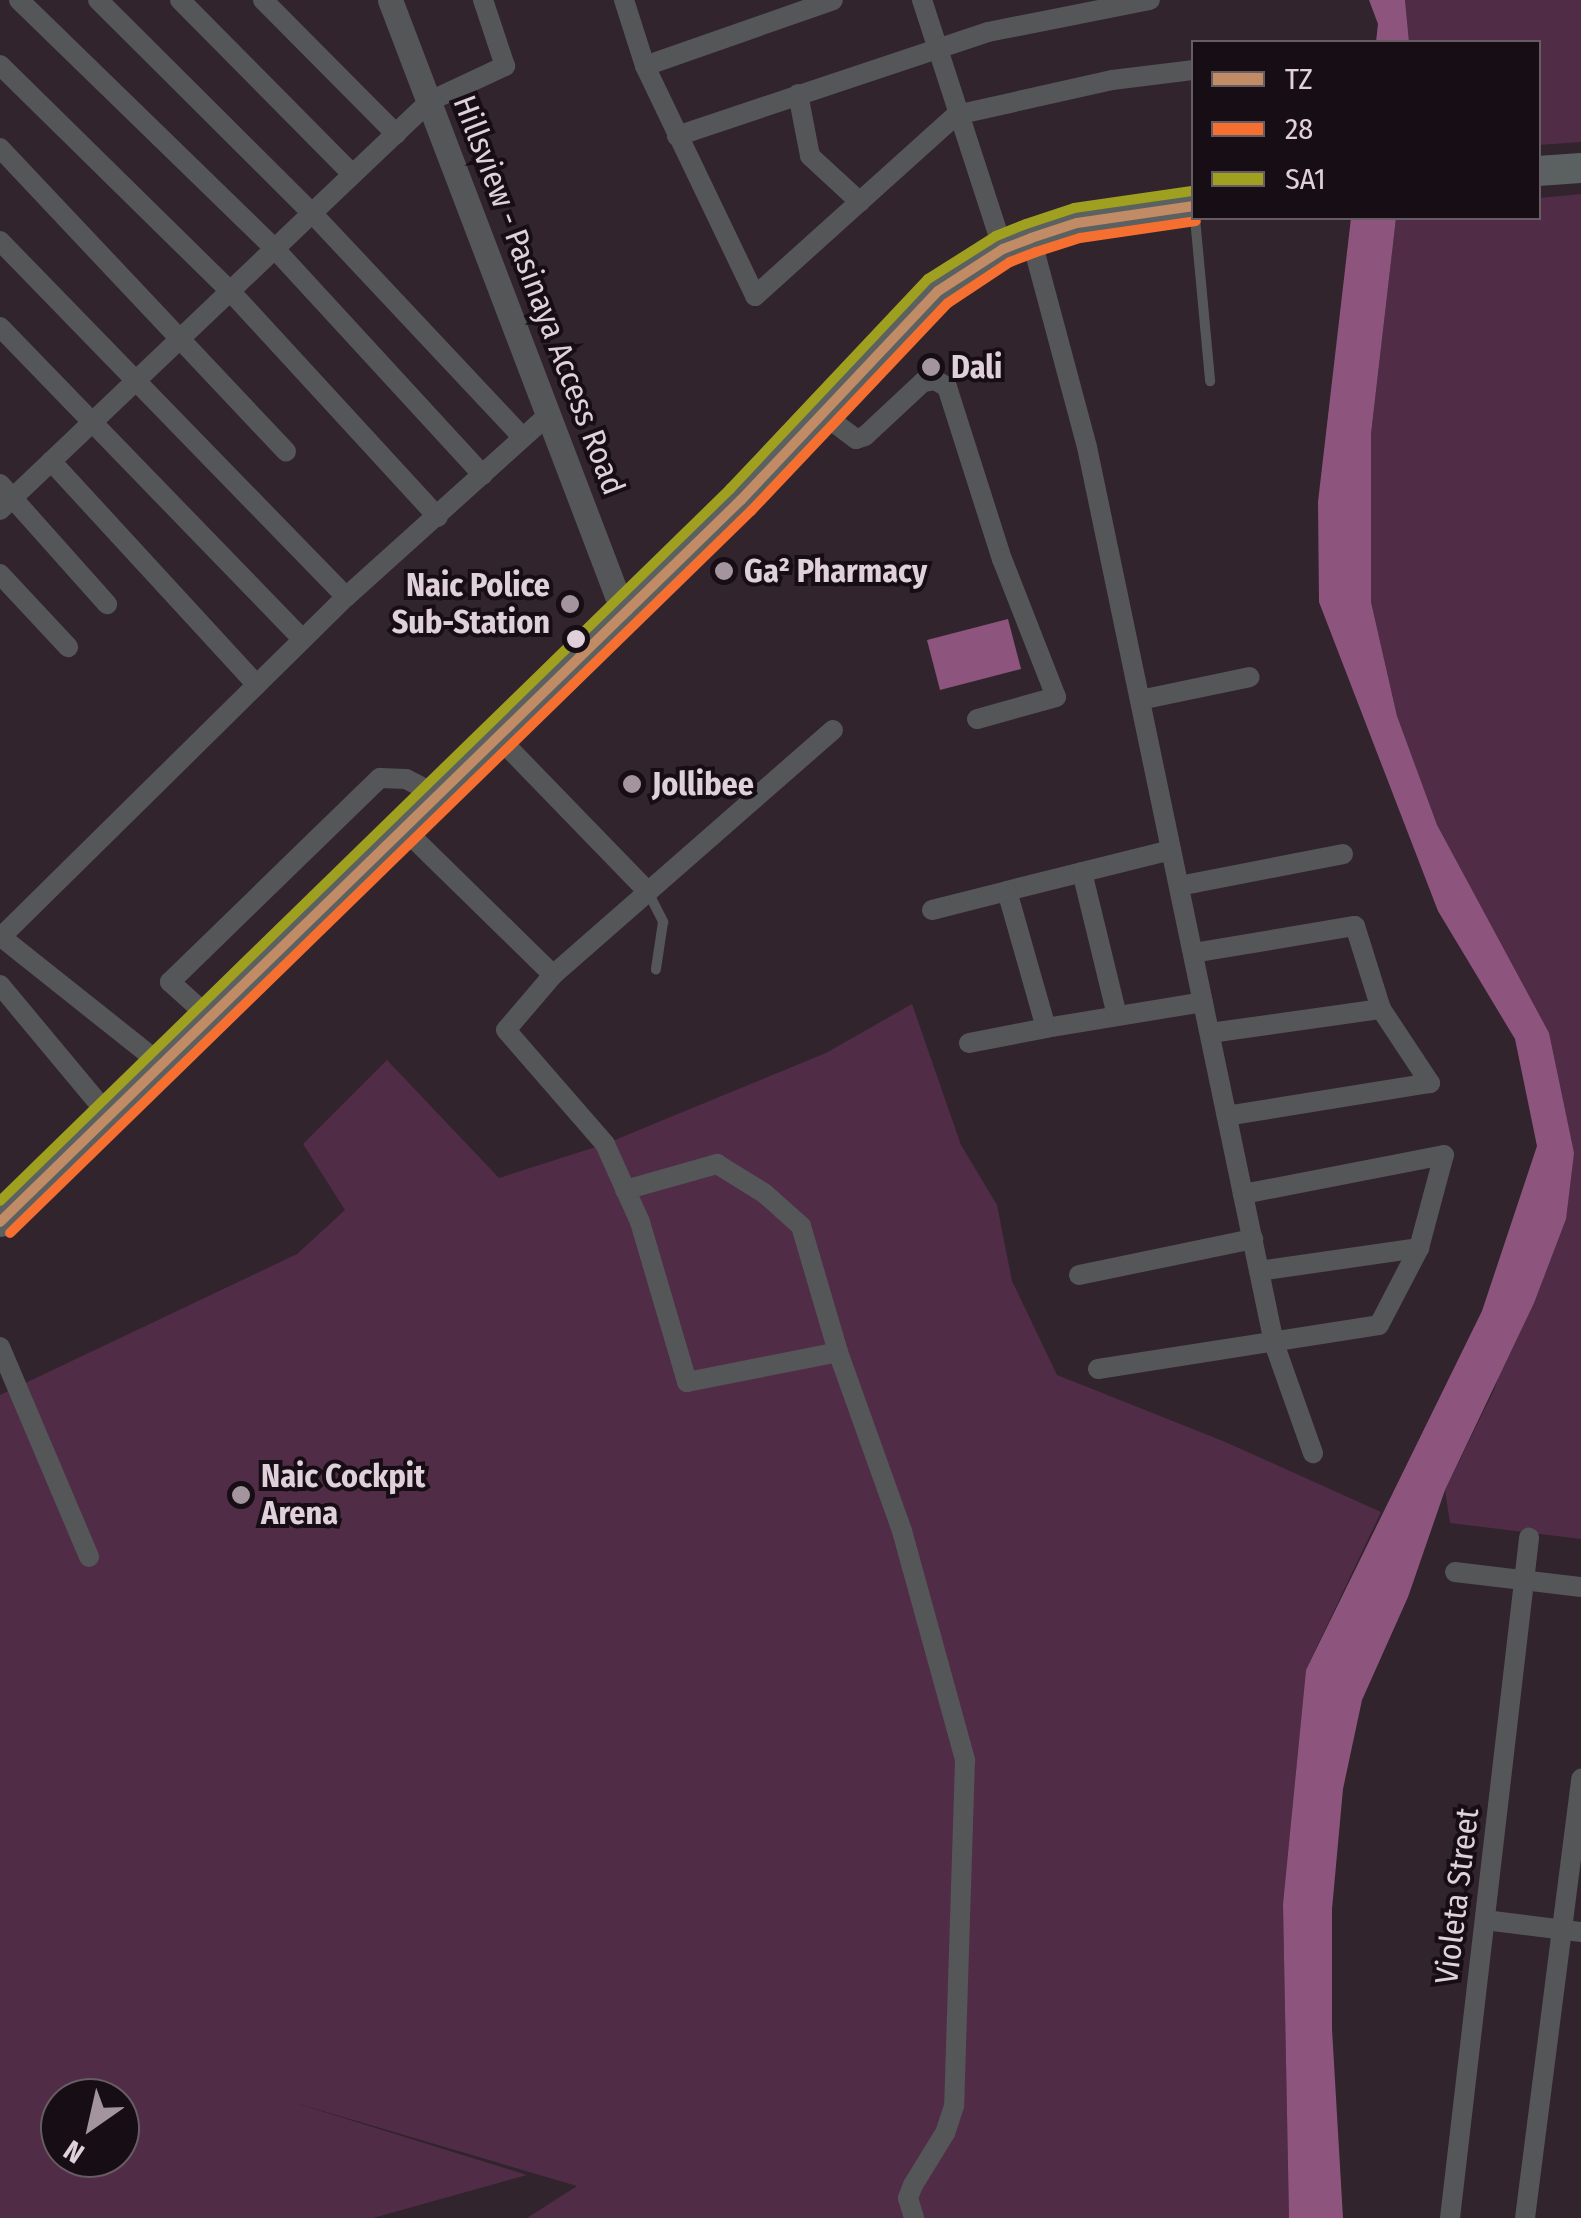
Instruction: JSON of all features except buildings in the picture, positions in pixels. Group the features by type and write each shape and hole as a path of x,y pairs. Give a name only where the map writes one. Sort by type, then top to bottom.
{"main road":[{"path":"1541,171 1581,168"},
{"path":"0,1222 741,500 938,291 1017,244 1077,223 1191,207"}],"street":[{"path":"19,0 274,249 483,475"},
{"path":"98,0 312,213 523,438"},
{"path":"180,0 352,174"},
{"path":"262,0 396,134"},
{"name":"Hillsview - Pasinaya Access Road","path":"390,0 624,614"},
{"path":"107,604 4,497 52,461 430,101 505,66 483,0"},
{"path":"624,0 645,66 754,296 956,114 1112,80 1191,70"},
{"path":"645,66 833,0"},
{"path":"922,0 956,114 1017,244 1087,448 1274,1343 1313,1453"},
{"path":"677,136 988,32 1150,0"},
{"path":"0,65 230,291 438,516"},
{"path":"798,94 810,156 860,202"},
{"path":"0,148 286,450"},
{"path":"0,241 346,597"},
{"path":"0,328 302,639"},
{"path":"824,415 856,439 923,382 935,380 947,386 1002,559 1056,697 977,719"},
{"path":"162,1064 1,937 346,597 547,416"},
{"path":"52,461 256,685"},
{"path":"0,574 68,648"},
{"path":"1140,700 1250,678"},
{"path":"832,730 553,974 506,1030 605,1144 640,1222 687,1382 838,1352"},
{"path":"498,736 648,892"},
{"path":"210,1018 170,982 380,778 406,779 437,795"},
{"path":"404,828 553,974"},
{"path":"932,910 1171,850"},
{"path":"1179,886 1344,854"},
{"path":"1082,872 1117,1016"},
{"path":"1007,891 1046,1028"},
{"path":"1193,953 1355,926 1381,1009 1430,1083 1227,1116"},
{"path":"0,986 109,1116"},
{"path":"969,1042 1203,1002"},
{"path":"1210,1033 1381,1009"},
{"path":"1098,1369 1379,1325 1419,1248 1444,1156 1243,1194"},
{"path":"625,1190 717,1164 764,1193 801,1226 838,1352 902,1531 965,1760 954,2106 945,2133 908,2198 914,2218"},
{"path":"1079,1275 1253,1240"},
{"path":"1260,1271 1419,1248"},
{"path":"0,1347 89,1556"},
{"name":"Violeta Street","path":"1450,2218 1529,1538"},
{"path":"1455,1572 1581,1587"},
{"path":"1524,2218 1571,1931 1581,1779"},
{"path":"1484,1920 1571,1931"}],"lane":[{"path":"1195,220 1210,381"},
{"path":"648,892 663,922 656,969"}],"shaded area":[{"path":"1369,0 1405,0 1409,40 1376,40 1378,24"},
{"path":"1405,0 1581,0 1581,142 1541,145 1541,40 1409,40"},
{"path":"1581,194 1581,1539 1450,1523 1445,1490 1494,1390 1574,1153 1475,899 1436,824 1397,716 1371,602 1371,434 1396,220 1541,220 1541,198"},
{"path":"1351,220 1396,220 1371,434 1371,602 1397,716 1437,825 1549,1033 1574,1153 1566,1219 1534,1303 1445,1490 1408,1597 1362,1700 1343,1789 1332,1909 1332,2029 1343,2218 1289,2218 1283,1904 1306,1670 1482,1311 1537,1146 1515,1039 1438,911 1319,602 1318,502"},
{"path":"1008,619 1021,669 940,690 927,640"},
{"path":"912,1004 961,1145 997,1205 1012,1281 1057,1375 1223,1441 1381,1512 1306,1670 1283,1904 1289,2218 527,2218 577,2186 289,2101 527,2175 373,2218 0,2218 0,1395 297,1254 345,1210 303,1144 387,1060 499,1178 605,1144 826,1053"}],"transit line":[{"name":"SA1","path":"0,1201 730,489 928,279 996,236 1026,224 1074,208 1191,191"},
{"name":"TZ","path":"0,1222 741,500 938,291 1003,249 1031,238 1077,223 1191,206"},
{"name":"28","path":"10,1233 751,511 948,303 1010,262 1036,252 1080,238 1196,221"}],"place":[{"name":"Dali","path":"931,367"},
{"name":"Ga² Pharmacy","path":"724,571"},
{"name":"Naic Police Sub-Station","path":"570,604"},
{"name":"Jollibee","path":"632,784"},
{"name":"Naic Cockpit Arena","path":"241,1495"}]}
